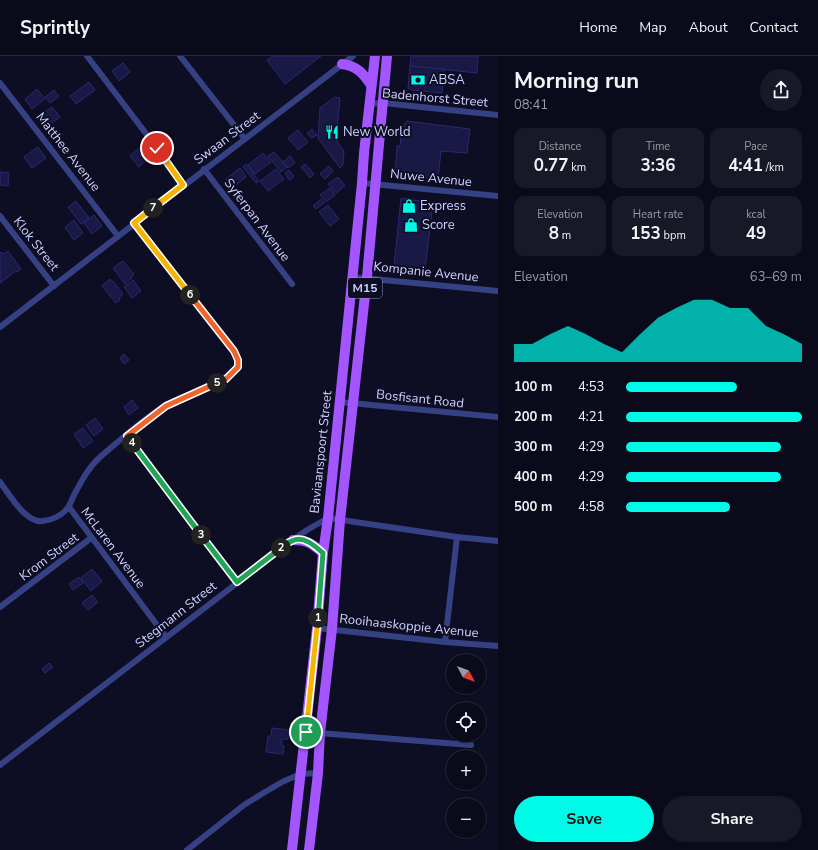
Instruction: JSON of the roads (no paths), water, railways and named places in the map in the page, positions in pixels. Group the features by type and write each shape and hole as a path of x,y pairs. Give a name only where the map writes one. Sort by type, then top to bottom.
{"main road":[{"name":"Baviaanspoort Street","path":"292,850 317,628 323,553 328,518 375,56"},
{"name":"Baviaanspoort Street","path":"309,850 332,629 340,520 367,277 387,56"},
{"path":"342,64 353,66 360,71 371,85"},
{"path":"293,540 311,543 323,553"}],"street":[{"path":"87,56 157,148 183,185"},
{"path":"180,56 245,139"},
{"name":"Swaan Street","path":"0,327 353,56"},
{"name":"Matthee Avenue","path":"0,83 118,236"},
{"name":"Badenhorst Street","path":"369,104 383,103 498,115"},
{"name":"Syferpan Avenue","path":"204,169 292,284"},
{"name":"Nuwe Avenue","path":"362,183 498,196"},
{"name":"Klok Street","path":"0,216 54,286"},
{"path":"69,507 78,488 98,459 166,406 226,379 238,367 238,360 234,351 134,223"},
{"name":"Kompanie Avenue","path":"352,277 367,277 498,290"},
{"name":"Bosfisant Road","path":"340,402 498,417"},
{"path":"127,436 237,582"},
{"name":"McLaren Avenue","path":"0,482 23,513 32,519 42,522 56,518 65,512 69,507 166,637"},
{"path":"328,518 457,537 498,541"},
{"name":"Stegmann Street","path":"0,765 237,582 307,530 328,518"},
{"path":"445,642 457,537"},
{"name":"Krom Street","path":"0,607 91,538"},
{"name":"Rooihaaskoppie Avenue","path":"317,628 445,642 498,646"},
{"path":"306,732 471,745"},
{"path":"187,850 244,805 284,781 301,774 318,773"}],"place":[{"name":"ABSA","path":"418,80"},
{"name":"New World","path":"332,132"},
{"name":"Express","path":"409,206"},
{"name":"Score","path":"411,225"}]}
